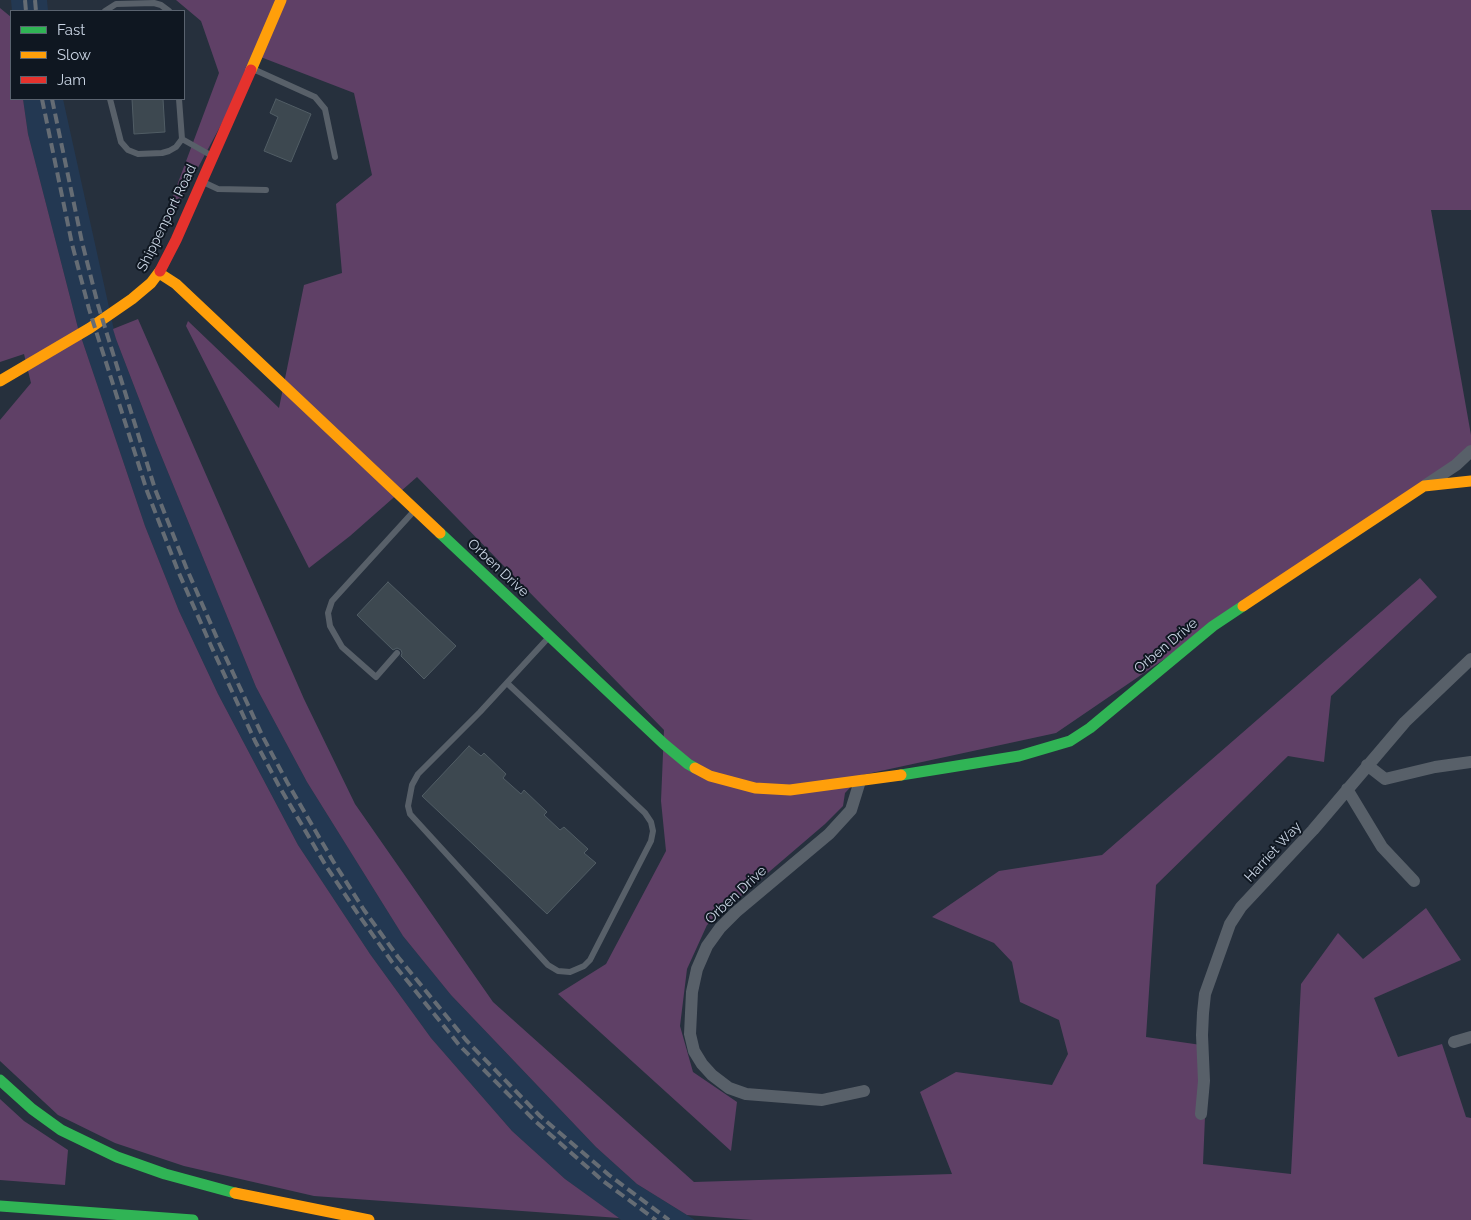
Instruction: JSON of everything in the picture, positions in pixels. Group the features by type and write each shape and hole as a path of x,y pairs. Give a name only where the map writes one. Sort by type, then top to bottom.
{"main road":[{"name":"Shippenport Road","path":"3,378 90,328 132,299 151,283 159,273 214,157 281,0"},
{"name":"Orben Drive","path":"159,273 176,284 664,744 688,764 710,776 729,782 771,790 811,788 1018,756 1070,740 1090,728 1213,626 1424,486 1471,482"},
{"path":"0,393 37,358"},
{"path":"0,1080 32,1109 61,1130 117,1157 164,1174 212,1188 369,1220"},
{"path":"0,1206 193,1220"}],"street":[{"path":"1424,486 1456,465 1471,451"},
{"name":"Harriet Way","path":"1201,1114 1204,1081 1202,1013 1206,994 1230,924 1241,907 1307,838 1367,765 1411,716 1471,660"},
{"path":"1367,765 1385,779 1435,767 1471,762"},
{"name":"Orben Drive","path":"860,781 851,810 829,834 736,912 720,928 707,946 697,969 692,992 690,1034 694,1051 707,1069 729,1088 746,1094 822,1100 864,1091"},
{"path":"1348,789 1382,847 1414,881"},
{"path":"1454,1042 1471,1037"}],"lane":[{"path":"106,10 116,4 154,3 168,10"},
{"path":"253,69 315,97 325,109 334,157"},
{"path":"110,100 121,142 128,150 138,154 162,153 176,147 182,139 179,100"},
{"path":"182,139 214,157"},
{"path":"202,182 218,189 266,190"},
{"path":"397,653 376,677 342,647 330,626 328,613 332,601 415,510"},
{"path":"507,683 645,813 651,822 653,831 651,841 590,960 584,966 570,972 558,971 548,966 410,814 408,806 412,786 418,774 549,637"}],"shaded area":[{"path":"11,0 47,0 48,10 12,10"},
{"path":"176,0 1471,0 1471,210 1431,210 1471,435 1471,450 1056,733 862,775 845,793 843,806 825,824 707,925 687,969 680,1026 693,1072 737,1102 731,1151 558,994 606,964 666,851 661,801 664,730 417,477 350,536 309,568 186,326 188,321 279,408 304,285 342,273 336,204 372,175 354,93 258,56 151,255 219,73 201,21"},
{"path":"0,8 10,16 10,100 23,100 28,134 78,328 145,526 179,611 218,694 298,845 370,954 431,1038 512,1131 565,1179 619,1218 314,1196 184,1166 115,1143 58,1115 0,1061 0,420 31,383 24,354 0,362"},
{"path":"23,100 63,100 116,339 156,443 256,687 307,782 403,936 451,995 596,1147 637,1184 695,1220 621,1220 565,1179 512,1131 431,1038 370,954 298,845 218,694 179,611 145,526 78,328 28,134"},
{"path":"138,319 304,699 355,804 493,1002 694,1182 952,1174 920,1092 956,1072 1052,1085 1068,1054 1059,1020 1020,1002 1012,962 994,943 932,917 999,871 1102,855 1420,578 1437,597 1331,696 1324,762 1288,756 1156,885 1146,1037 1208,1046 1203,1164 1291,1174 1301,984 1338,933 1363,959 1426,908 1461,960 1374,998 1398,1057 1442,1044 1466,1117 1471,1118 1471,1220 753,1220 687,1215 637,1184 596,1147 451,995 403,936 307,782 256,687 156,443 116,339 113,329"},
{"path":"0,1099 24,1121 68,1150 65,1185 0,1180"}],"building":[{"path":"276,99 311,114 291,162 264,151 278,117 270,113"},
{"path":"132,100 163,100 165,132 134,134"},
{"path":"388,582 456,646 424,679 401,656 401,650 397,648 393,650 357,615"},
{"path":"469,746 481,756 484,753 506,774 503,778 521,794 524,790 547,812 544,815 560,830 564,827 588,849 584,853 596,863 547,914 422,796"}],"railway":[{"path":"25,0 26,10"},
{"path":"35,0 36,10"},
{"path":"42,100 72,244 89,309 147,491 178,571 212,648 255,741 279,786 326,866 358,914 392,962 460,1046 535,1121 603,1181 656,1220"},
{"path":"52,100 82,242 98,305 155,489 220,645 263,737 287,782 364,910 398,957 466,1040 540,1116 609,1175 669,1220"}],"traffic: fast":[{"path":"440,533 664,744 695,768"},
{"path":"901,775 1019,756 1070,741 1090,728 1213,626 1243,606"},
{"path":"0,1080 32,1109 61,1130 117,1157 165,1174 235,1193"},
{"path":"0,1206 193,1220"}],"traffic: slow":[{"path":"251,70 281,0"},
{"path":"0,381 90,328 132,299 151,283 160,271"},
{"path":"159,273 176,284 440,533"},
{"path":"1243,606 1424,486 1471,481"},
{"path":"695,768 710,776 755,788 790,790 901,775"},
{"path":"235,1193 369,1220"}],"traffic: jam":[{"path":"160,271 176,240 251,70"}]}
